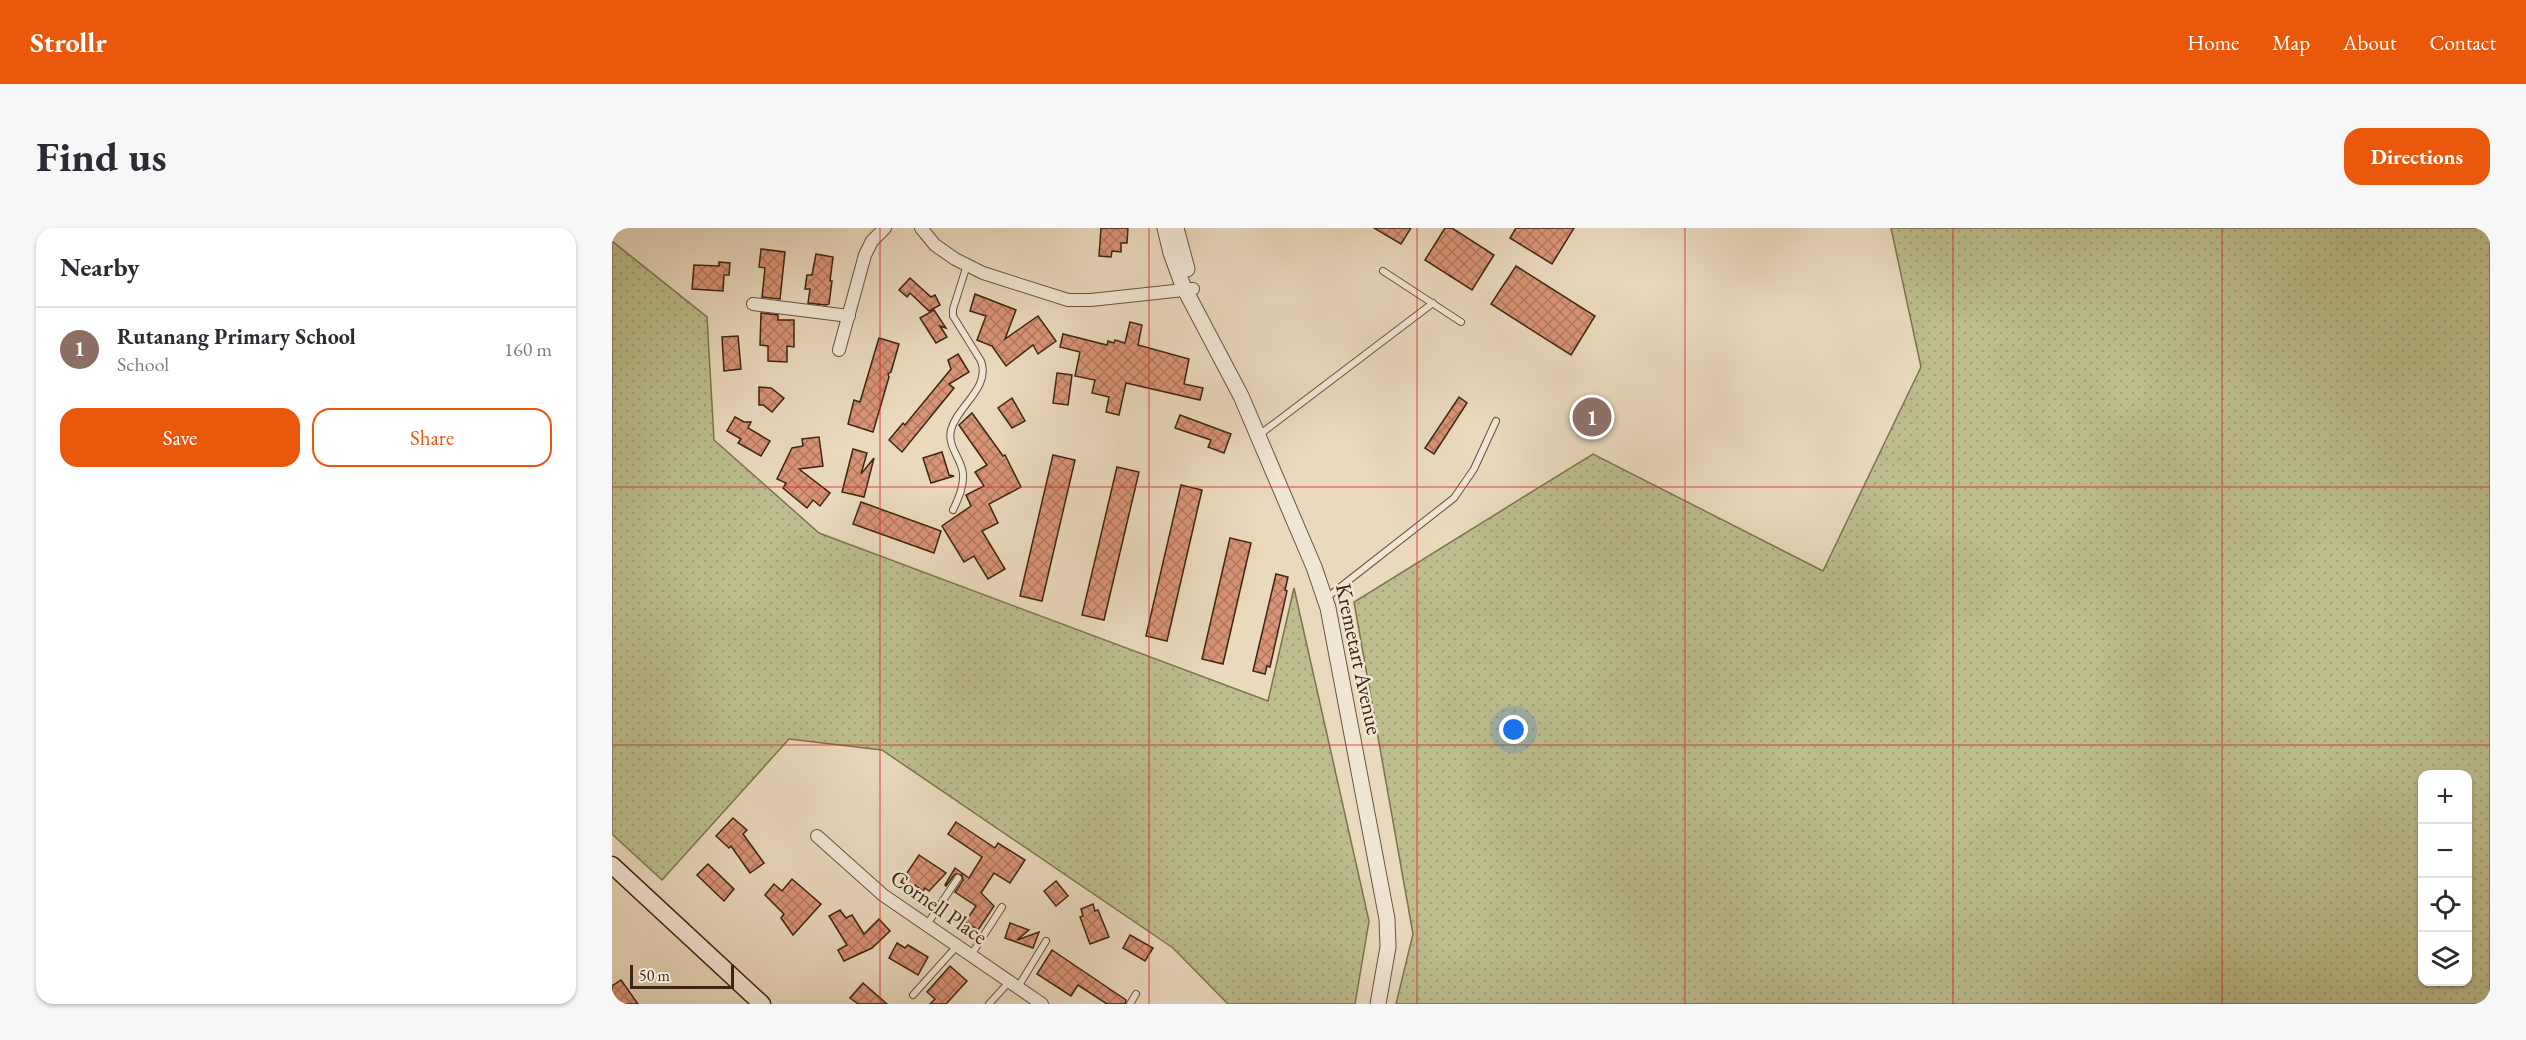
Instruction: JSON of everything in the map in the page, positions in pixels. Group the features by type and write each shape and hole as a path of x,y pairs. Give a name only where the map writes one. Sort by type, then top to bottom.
{"main road":[{"path":"612,865 762,1004"}],"street":[{"path":"839,350 865,255 872,241 885,228"},
{"path":"921,228 935,245 983,273 1068,300 1091,300 1190,290"},
{"name":"Kremetart Avenue","path":"1165,228 1176,268 1190,290"},
{"name":"Kremetart Avenue","path":"1176,228 1190,290 1197,310 1241,396 1314,567 1325,599 1387,919 1388,947 1378,1004"},
{"path":"753,304 849,316"},
{"name":"Cornell Place","path":"817,836 883,896 1042,1004"}],"lane":[{"path":"953,510 964,477 951,442 951,430 977,390 984,368 953,316 953,309 967,265"},
{"path":"1383,271 1461,322"},
{"path":"1258,436 1434,303"},
{"path":"1325,599 1454,498 1474,469 1496,421"},
{"path":"925,926 958,878"},
{"path":"971,956 1002,907"},
{"path":"989,1004 1014,985 1046,941"},
{"path":"913,995 957,946"},
{"path":"1130,1004 1136,994"}],"green space":[{"path":"1891,228 2490,228 2490,1004 1396,1004 1413,934 1354,602 1593,454 1823,571 1921,367"},
{"path":"612,241 707,317 714,440 819,533 1268,701 1294,588 1369,921 1355,1004 1228,1004 1173,948 882,750 789,739 662,880 612,834"}],"building":[{"path":"1101,228 1128,228 1127,243 1121,243 1121,252 1112,251 1111,257 1099,256"},
{"path":"1374,228 1411,228 1401,244"},
{"path":"1445,228 1452,228 1494,255 1472,290 1425,260"},
{"path":"1516,228 1574,228 1552,264 1510,238"},
{"path":"761,249 785,252 780,299 762,297 765,268 759,267"},
{"path":"816,254 833,257 829,304 826,305 808,303 810,289 805,289 807,275 812,275"},
{"path":"719,262 730,263 729,275 724,275 723,291 692,289 694,265 719,266"},
{"path":"1516,266 1595,316 1571,355 1491,304"},
{"path":"910,278 931,297 935,295 940,305 929,311 910,293 907,297 899,290"},
{"path":"975,294 1016,310 1005,339 1038,316 1056,341 1038,354 1033,345 1006,366 992,346 977,340 986,316 970,311"},
{"path":"934,310 946,328 940,326 947,337 936,343 920,318"},
{"path":"761,313 778,315 778,320 794,320 794,347 787,346 787,362 768,361 768,346 760,345"},
{"path":"1130,322 1142,325 1138,345 1189,359 1184,384 1203,388 1200,400 1126,383 1119,415 1106,412 1109,397 1092,393 1095,380 1075,376 1080,352 1060,347 1063,334 1107,345 1108,341 1114,343 1115,340 1125,343"},
{"path":"738,336 741,369 724,371 722,337"},
{"path":"879,338 899,344 891,372 888,374 873,432 848,424 854,400 860,402"},
{"path":"958,354 969,372 949,384 954,388 902,452 889,440 903,423 905,425 951,369 948,360"},
{"path":"1057,373 1072,375 1068,405 1053,403"},
{"path":"759,387 771,388 784,398 772,412 763,405 759,405"},
{"path":"1459,397 1467,403 1434,454 1425,448"},
{"path":"1012,398 1025,421 1012,428 998,408"},
{"path":"972,413 1003,456 1005,455 1021,487 989,504 998,523 982,531 1005,569 988,579 974,556 964,562 942,526 971,506 966,495 984,486 975,472 987,465 959,425"},
{"path":"1180,415 1231,434 1224,453 1208,447 1211,440 1175,428"},
{"path":"735,417 744,422 751,422 748,428 770,441 761,456 738,443 741,439 727,431"},
{"path":"819,437 823,466 799,469 830,493 820,506 813,500 807,508 783,488 786,483 777,479 792,448 803,446 802,439"},
{"path":"853,449 867,453 861,474 874,458 864,497 842,492"},
{"path":"942,452 949,475 954,476 931,483 923,458"},
{"path":"1053,455 1075,460 1042,601 1020,596"},
{"path":"1117,467 1139,472 1104,620 1082,615"},
{"path":"1181,485 1202,490 1167,641 1146,636"},
{"path":"861,502 941,531 934,553 853,524"},
{"path":"1230,538 1251,543 1223,664 1202,659"},
{"path":"1276,574 1288,577 1285,590 1287,591 1270,667 1267,666 1265,674 1253,671"},
{"path":"733,818 747,830 743,834 764,863 750,873 731,846 729,848 716,836"},
{"path":"956,822 995,848 998,843 1025,860 1010,883 994,873 981,893 994,906 978,930 965,922 976,906 955,892 963,880 962,875 955,874 945,885 955,868 969,878 982,857 948,834"},
{"path":"919,855 946,873 929,891 925,888 923,891 915,885 912,890 901,882"},
{"path":"708,864 734,889 724,901 697,875"},
{"path":"792,879 821,904 793,935 781,918 784,914 765,895 774,884 782,891"},
{"path":"1056,881 1068,896 1056,906 1044,891"},
{"path":"1093,904 1095,911 1098,910 1109,937 1090,944 1080,917 1083,916 1081,909"},
{"path":"840,910 846,918 852,915 864,934 879,919 890,931 872,948 844,961 838,950 847,945 829,916"},
{"path":"1010,923 1029,930 1017,940 1039,932 1033,948 1005,938"},
{"path":"1130,935 1153,948 1145,961 1123,948"},
{"path":"897,943 905,948 908,945 928,957 918,975 889,958"},
{"path":"1052,950 1126,1000 1125,1004 1107,1004 1078,985 1071,996 1037,974"},
{"path":"950,966 967,981 946,1004 930,1004 935,999 927,992"},
{"path":"621,980 638,1004 612,1004 612,986"},
{"path":"863,983 887,1004 858,1004 850,998"}],"place":[{"name":"Rutanang Primary School","path":"1592,417"}]}
